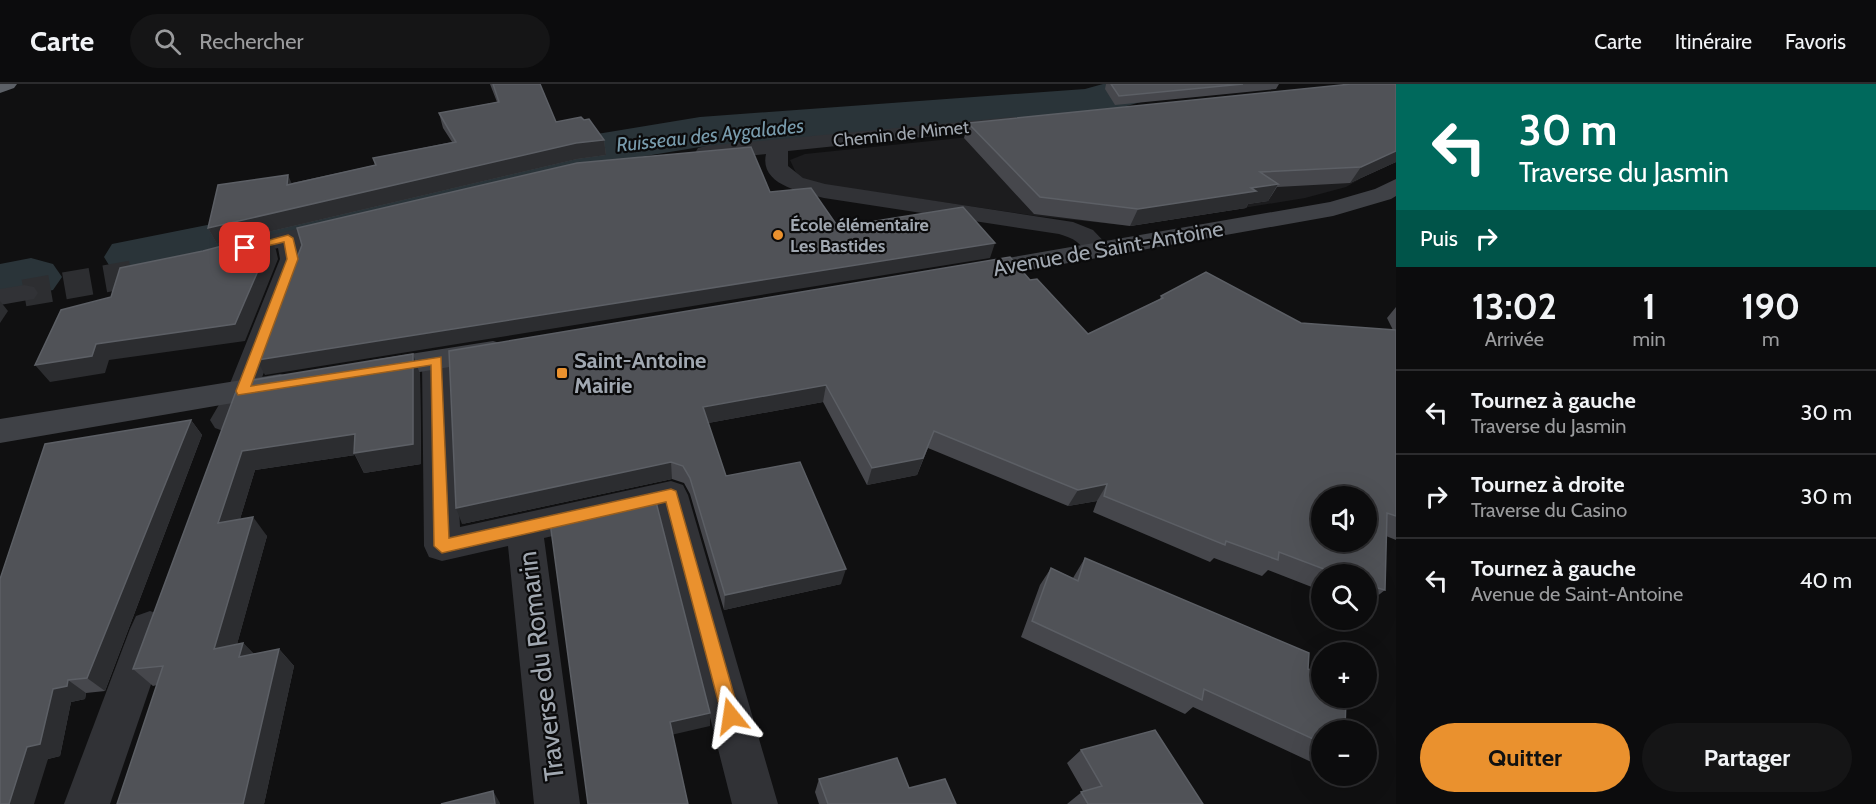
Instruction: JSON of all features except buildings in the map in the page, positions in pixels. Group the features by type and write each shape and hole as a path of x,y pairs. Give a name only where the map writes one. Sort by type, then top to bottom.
{"highway":[{"path":"0,87 7,84"}],"main road":[{"name":"Avenue de Saint-Antoine","path":"951,275 1333,209 1383,194 1396,186"},
{"path":"345,375 520,346"},
{"path":"0,431 311,380"}],"street":[{"name":"Chemin de Mimet","path":"682,155 1038,121"},
{"path":"779,146 774,158 776,168 791,181 824,191 1065,227 1084,235 1099,250"},
{"path":"202,258 370,218"},
{"path":"212,458 229,413 242,391 292,259 288,238"},
{"path":"437,360 442,546 671,495 755,804"},
{"name":"Traverse du Romarin","path":"524,528 557,804"},
{"path":"87,804 164,592"}],"shaded area":[{"path":"1105,123 1360,179 1346,187 1305,198 1132,226 1036,216 819,184 798,177 790,160 805,154"}],"waterway":[{"name":"Ruisseau des Aygalades","path":"134,257 384,207 405,195 597,149 700,132 1088,103 1153,84"},
{"name":"Ruisseau des Aygalades","path":"0,283 31,277"}],"tunnel":[{"path":"24,293 138,273"}],"place":[{"name":"École élémentaire Les Bastides","path":"778,235"},
{"name":"Saint-Antoine Mairie","path":"562,373"}],"route":[{"path":"245,248 288,238 292,259 242,391 437,360 442,546 671,495 731,716"}]}
